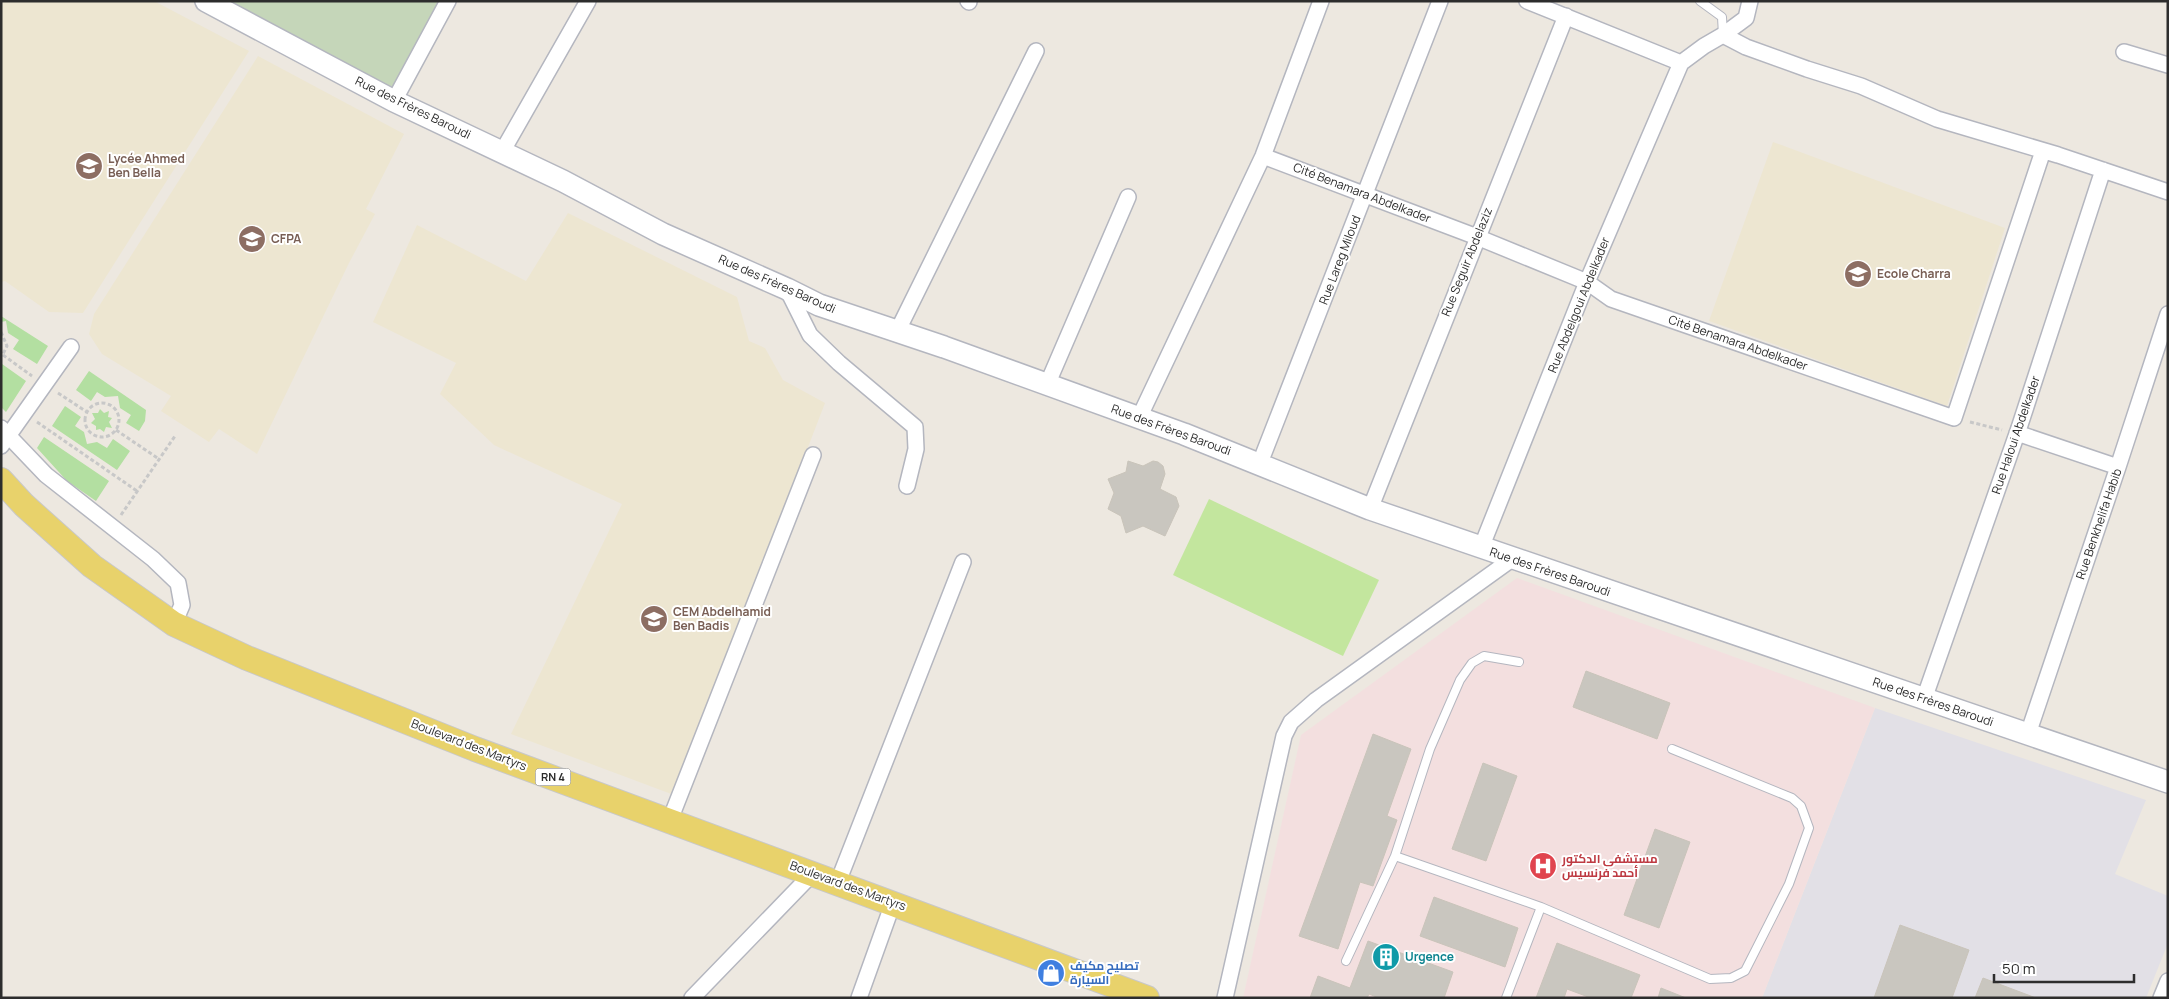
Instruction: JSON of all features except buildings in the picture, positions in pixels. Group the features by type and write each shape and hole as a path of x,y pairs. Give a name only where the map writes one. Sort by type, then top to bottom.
{"main road":[{"name":"Boulevard des Martyrs","path":"1,480 24,505 92,566 174,624 247,658 439,734 1147,998"}],"street":[{"name":"Rue des Frères Baroudi","path":"206,1 394,101 563,181 663,234 787,288 818,305 1139,418 1260,463 1370,509 2168,782"},
{"path":"394,101 448,1"},
{"path":"502,152 588,1"},
{"path":"1139,418 1263,156 1321,1"},
{"name":"Rue Lareg Miloud","path":"1260,463 1440,1"},
{"path":"1527,1 1681,63 1746,18 1750,1"},
{"name":"Rue Seguir Abdelaziz","path":"1370,509 1566,16"},
{"path":"1723,35 1746,47 1861,86 1937,119 2168,192"},
{"path":"897,332 1036,50"},
{"path":"2124,52 2168,65"},
{"name":"Rue Abdelgoui Abdelkader","path":"1481,548 1588,282 1681,63"},
{"path":"1954,418 2042,151"},
{"name":"Cité Benamara Abdelkader","path":"1263,156 1477,237 1588,282 1611,299 1954,418"},
{"name":"Rue Haloui Abdelkader","path":"1924,699 2017,433 2103,170"},
{"path":"1047,385 1128,196"},
{"path":"787,288 810,334 840,363 915,427 916,450 907,486"},
{"name":"Rue Benkhelifa Habib","path":"2028,734 2168,314"},
{"path":"71,347 24,414 4,437 46,475 153,559 178,583 182,605 174,624"},
{"path":"2017,433 2118,467"},
{"path":"670,820 813,455"},
{"path":"1225,998 1284,736 1291,722 1316,700 1512,559"},
{"path":"838,882 964,562"},
{"path":"692,998 813,873"},
{"path":"859,998 893,902"},
{"path":"2161,998 2168,982"}],"lane":[{"path":"1700,1 1722,18 1723,35"},
{"path":"1346,961 1395,856 1430,749 1460,680 1472,663 1484,656 1519,662"},
{"path":"1395,856 1541,907 1710,980 1731,978 1746,971 1789,884 1809,828 1801,806 1792,798 1672,749"},
{"path":"1506,998 1541,907"}],"path":[{"path":"1,332 7,346 2,356 87,412"},
{"path":"95,404 112,406 120,420 116,430 112,434 101,437 91,433 85,423 87,412 95,404"},
{"path":"24,414 137,491"},
{"path":"1954,418 2017,433"},
{"path":"116,430 160,459"},
{"path":"112,528 175,436"}],"shaded area":[{"name":"Lycée Ahmed Ben Bella","path":"1,1 154,1 249,51 83,313 49,312 5,281 1,282"},
{"name":"CFPA","path":"258,56 404,134 366,209 375,214 349,263 257,454 219,429 209,442 161,411 171,396 102,354 89,334 94,314"},
{"name":"Ecole Charra","path":"1773,142 2005,228 1947,406 1709,321"},
{"name":"CEM Abdelhamid Ben Badis","path":"568,213 737,297 749,341 765,348 783,380 825,403 674,795 511,734 622,504 494,445 440,394 456,363 373,322 417,225 526,281"},
{"name":"مستشفى الدكتور أحمد فرنسيس","path":"1517,578 1875,708 1762,998 1243,998 1301,735"},
{"path":"1875,708 2146,800 2115,874 2168,896 2168,943 2146,998 1762,998"}],"green space":[{"path":"227,1 440,1 392,90"},
{"path":"1,316 48,346 37,364 13,349 19,340 8,333 6,321 1,322"},
{"path":"2,364 26,381 6,412 1,407"},
{"path":"89,371 146,410 145,421 139,431 126,423 131,415 120,408 118,396 105,397 97,392 91,401 76,390"},
{"path":"65,406 81,417 75,426 84,432 87,444 97,442 107,448 113,439 130,451 117,470 52,426"},
{"path":"100,409 104,413 109,411 108,417 112,418 109,422 112,428 106,427 104,432 100,429 96,430 96,426 91,423 95,419 92,413 98,413"},
{"path":"44,437 109,481 96,501 67,481 37,448"},
{"path":"1209,499 1379,580 1343,656 1173,575"}],"place":[{"name":"Lycée Ahmed Ben Bella","path":"89,166"},
{"name":"CFPA","path":"252,239"},
{"name":"Ecole Charra","path":"1858,274"},
{"name":"CEM Abdelhamid Ben Badis","path":"654,619"},
{"name":"مستشفى الدكتور أحمد فرنسيس","path":"1543,866"},
{"name":"Urgence","path":"1386,957"},
{"name":"تصليح مكيف السيارة","path":"1051,973"}]}
